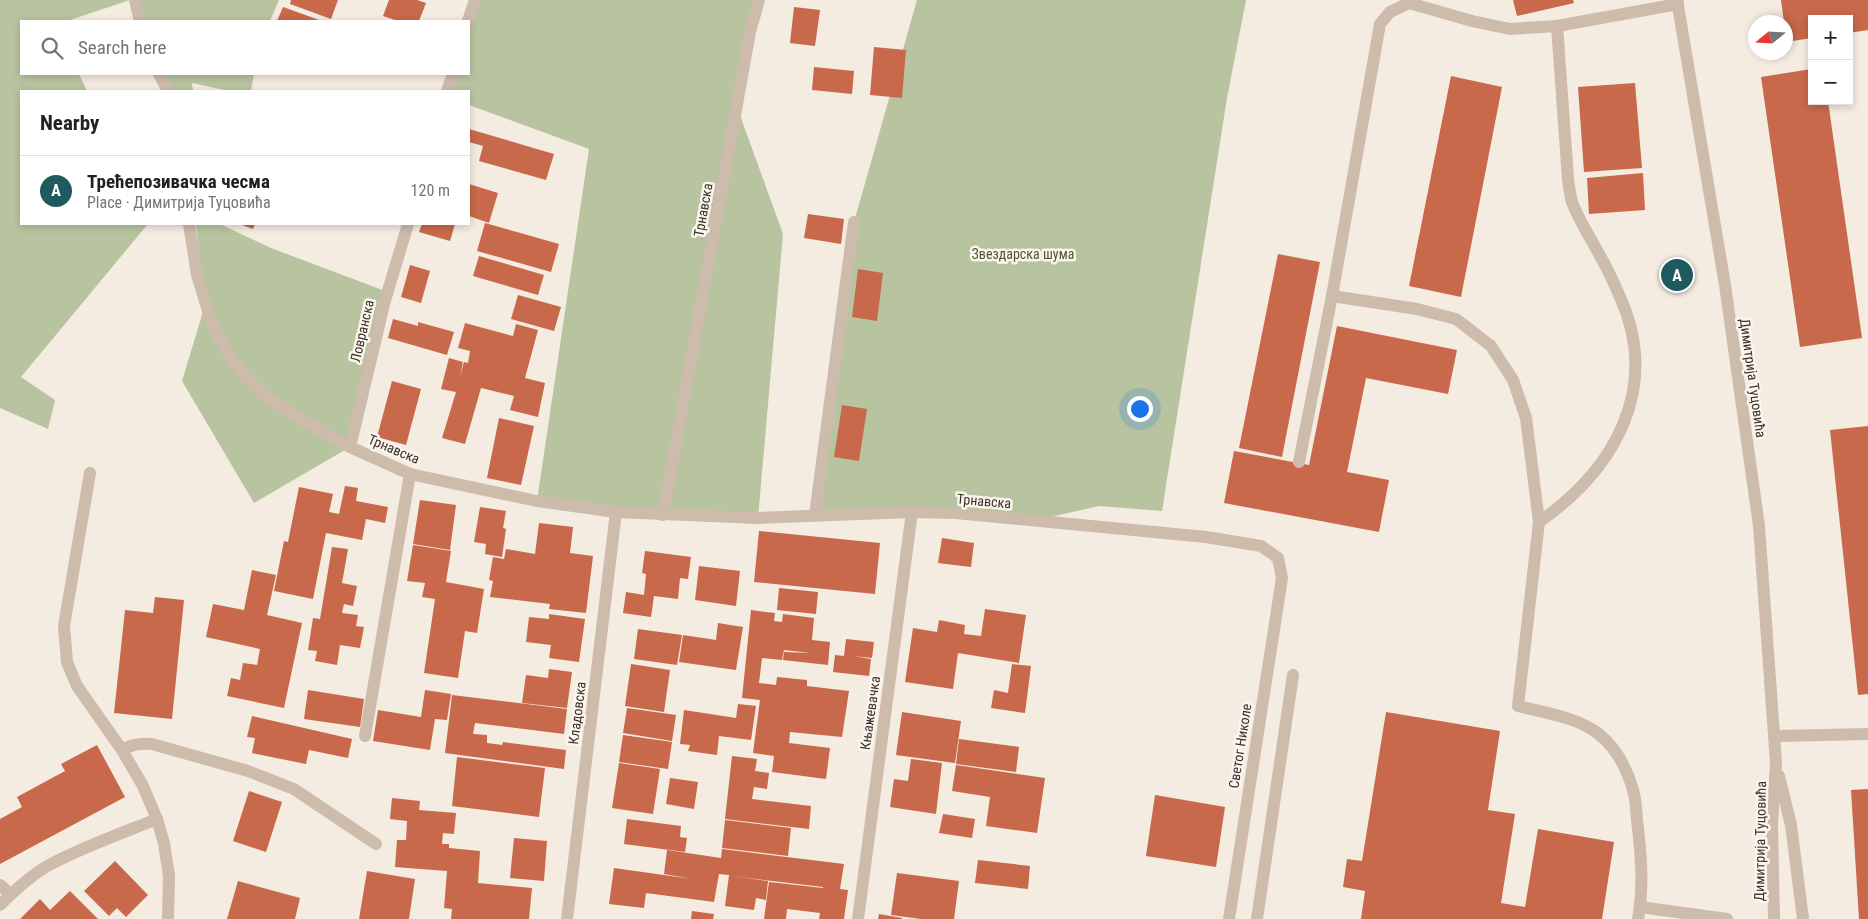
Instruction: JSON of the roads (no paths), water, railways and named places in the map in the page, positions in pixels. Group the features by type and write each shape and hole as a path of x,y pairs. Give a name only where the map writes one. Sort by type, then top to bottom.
{"street":[{"path":"135,0 140,20"},
{"path":"468,20 475,0"},
{"name":"Трнавска","path":"663,515 750,32 759,0"},
{"path":"1299,462 1332,296 1380,24 1390,12 1409,3 1472,21 1510,29 1557,26 1678,2"},
{"name":"Димитрија Туцовића","path":"1678,2 1725,285 1759,526 1776,763 1772,824 1774,919"},
{"path":"1539,522 1560,507 1571,496 1588,478 1615,443 1628,412 1634,386 1636,358 1631,329 1621,300 1602,258 1571,200 1557,26"},
{"path":"160,75 167,90"},
{"path":"447,90 453,75"},
{"path":"815,515 854,222"},
{"name":"Трнавска","path":"189,225 195,267 205,305 216,333 228,354 245,376 265,396 301,419 350,447 410,474 537,501 616,512 758,518 912,512 965,514 1206,536 1261,546 1278,558 1282,578"},
{"name":"Ловранска","path":"350,447 384,304 408,225"},
{"path":"1332,296 1417,308 1456,319 1492,346 1513,380 1526,418 1539,522 1518,706 1573,720 1585,725 1599,734 1618,755 1634,791 1641,854 1639,913 1727,919"},
{"path":"90,473 64,626 67,662 77,686 122,750 142,786 157,819 164,842 170,876 168,919"},
{"path":"365,736 410,474"},
{"name":"Кладовска","path":"567,919 616,512"},
{"name":"Књажевачка","path":"858,919 912,512"},
{"name":"Светог Николе","path":"1228,919 1282,578"},
{"path":"1257,919 1293,675"},
{"path":"1774,736 1868,734"},
{"path":"122,750 141,743 152,744 248,771 294,789 376,844"},
{"name":"Димитрија Туцовића","path":"1776,763 1791,825 1803,919"},
{"path":"0,905 10,894 49,865 106,839 157,819"},
{"path":"0,885 10,894"}],"place":[{"name":"Трећепозивачка чесма","path":"1677,275"}],"park label":[{"name":"Звездарска шума","path":"1023,254"}]}
